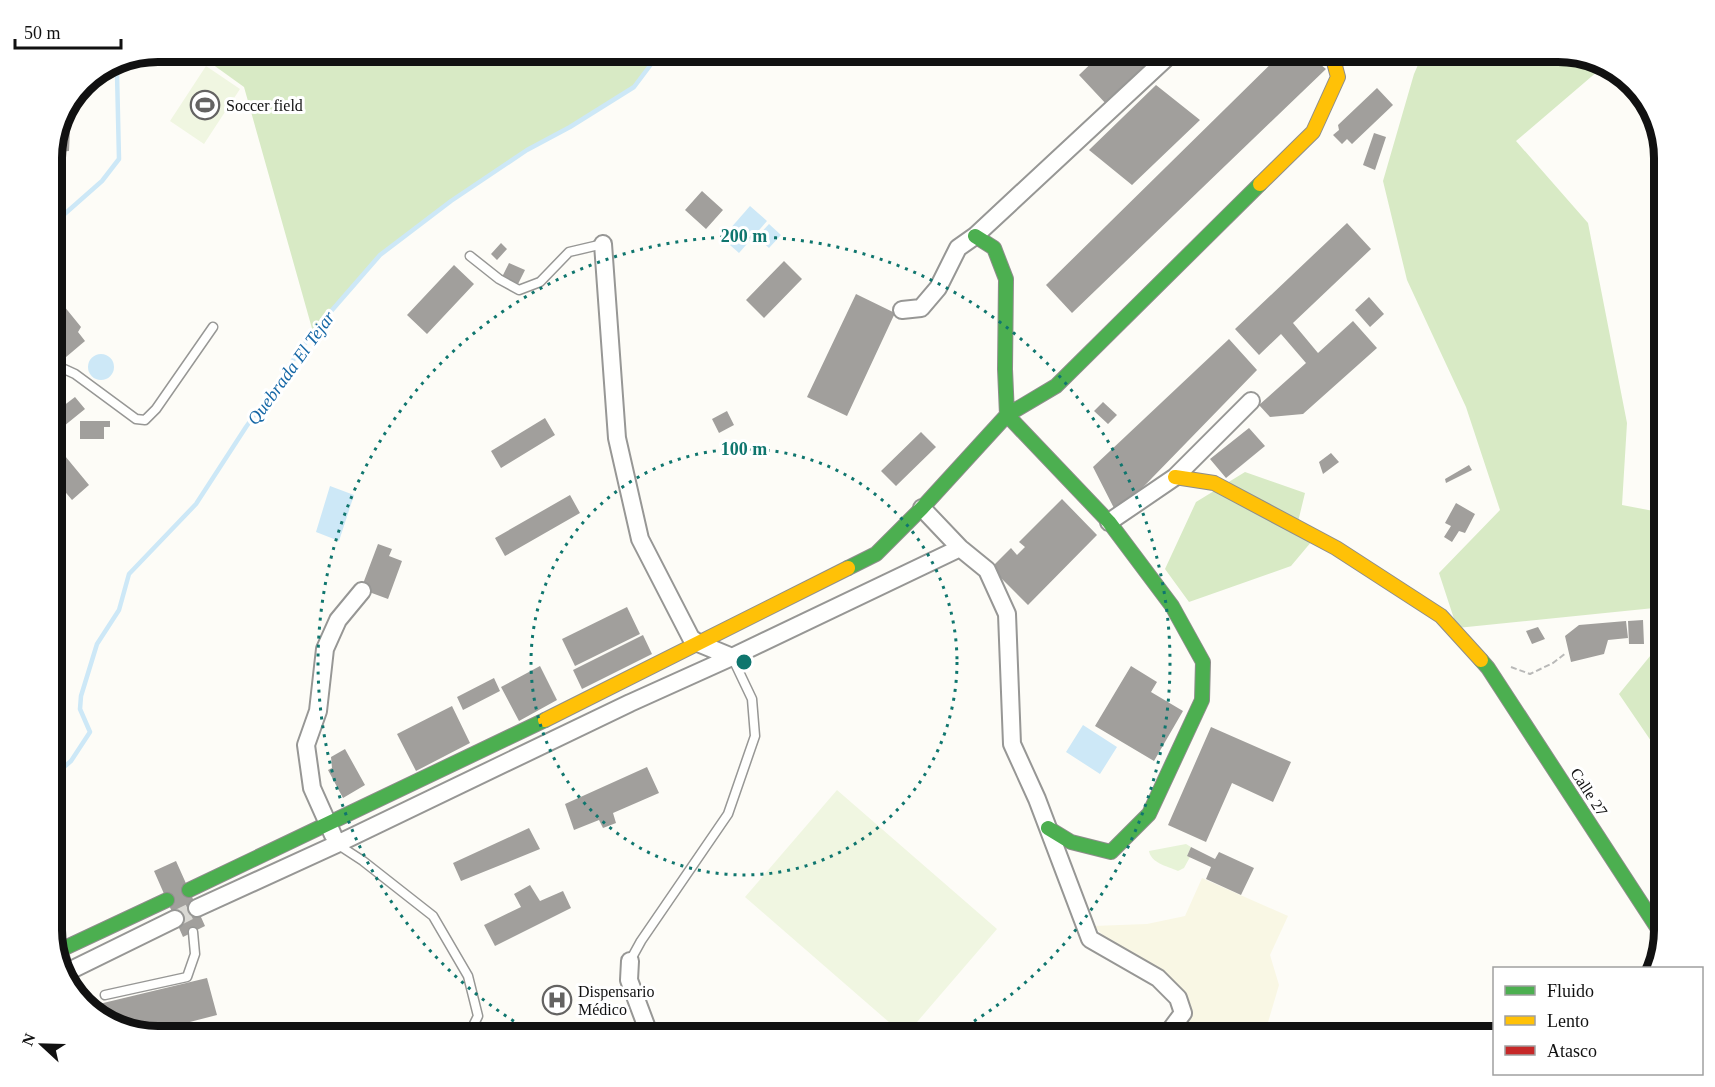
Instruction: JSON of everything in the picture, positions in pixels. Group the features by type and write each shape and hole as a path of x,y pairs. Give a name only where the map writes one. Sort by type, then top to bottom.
{"street":[{"path":"902,310 921,308 938,288 958,248 975,236 1162,62"},
{"path":"189,890 619,684 876,554 922,508 1007,415 1056,386 1313,132 1338,76 1334,62"},
{"path":"975,236 994,248 1006,279 1007,415 1109,522 1172,606 1203,662 1202,700 1149,814 1111,852 1071,842 1048,828"},
{"path":"603,244 617,438 640,539 691,638 732,657"},
{"path":"1109,522 1175,477 1251,401"},
{"name":"Calle 27","path":"1175,477 1214,483 1336,548 1442,616 1488,668 1654,923"},
{"path":"922,508 960,548 987,570 1007,614 1012,744 1048,828 1090,939 1158,978 1178,999 1183,1013 1173,1026"},
{"path":"197,908 337,844 960,548"},
{"path":"337,844 312,788 306,746 318,711 325,649 338,620 363,591"},
{"path":"619,684 630,703"},
{"path":"63,949 165,901 173,919 73,974"},
{"path":"120,922 128,942"},
{"path":"630,961 629,980 646,1026"}],"lane":[{"path":"470,256 499,279 519,290 540,282 569,252 603,244"},
{"path":"62,368 75,374 136,419 145,420 156,409 213,327"},
{"path":"630,961 641,941 728,814 755,736 752,699 732,657"},
{"path":"337,844 363,861 433,916 468,976 478,1016 473,1026"},
{"path":"105,995 187,977 195,954 193,932"}],"path":[{"path":"1488,668 1502,664 1530,674 1553,663 1566,653"}],"shaded area":[{"path":"1202,878 1288,916 1270,955 1279,985 1267,1026 1188,1026 1166,974 1123,953 1093,926 1147,924 1185,916"}],"green space":[{"path":"209,62 653,62 634,87 570,127 527,150 451,201 380,255 313,332 244,87"},
{"path":"1419,62 1570,62 1598,71 1516,141 1588,223 1627,423 1622,505 1653,511 1654,608 1457,628 1439,573 1500,510 1466,407 1407,280 1383,181"},
{"name":"Soccer field","path":"206,66 240,89 204,144 170,121"},
{"path":"1245,472 1305,493 1296,530 1312,541 1291,566 1189,602 1165,569 1196,502"},
{"path":"1654,652 1654,745 1619,694"},
{"path":"837,790 997,929 914,1026 893,1026 745,897"},
{"path":"1186,844 1191,847 1187,856 1190,857 1184,868 1178,871 1156,861 1149,851"}],"water":[{"path":"750,206 767,221 739,253 722,238"},
{"path":"769,224 781,235 769,248 757,237"},
{"path":"101,354 110,358 114,367 110,376 101,380 92,376 88,367 92,358"},
{"path":"330,486 354,495 339,541 316,532"},
{"path":"1083,725 1117,747 1100,774 1066,752"}],"building":[{"path":"1093,62 1154,62 1108,106 1079,75"},
{"path":"1273,62 1317,62 1326,69 1072,313 1046,285"},
{"path":"1156,85 1200,120 1132,185 1089,150"},
{"path":"1377,88 1393,105 1352,144 1347,139 1342,144 1333,135 1339,130 1338,125"},
{"path":"70,118 69,151 62,152 63,139"},
{"path":"1374,133 1386,137 1375,170 1363,165"},
{"path":"702,191 723,210 706,229 685,210"},
{"path":"1347,223 1371,249 1293,323 1318,353 1353,321 1377,348 1303,414 1270,417 1259,405 1306,363 1281,334 1259,355 1235,329"},
{"path":"501,243 507,249 497,260 491,254"},
{"path":"784,261 802,279 764,318 746,300"},
{"path":"509,263 525,270 518,284 502,277"},
{"path":"454,265 474,284 427,334 407,315"},
{"path":"856,294 895,313 847,416 807,397"},
{"path":"1369,297 1384,314 1370,327 1355,310"},
{"path":"62,304 81,327 78,332 85,341 62,360"},
{"path":"1229,339 1257,370 1117,514 1093,467"},
{"path":"75,397 85,409 64,426 62,407"},
{"path":"1103,402 1117,415 1108,424 1094,411"},
{"path":"727,411 734,425 719,433 712,419"},
{"path":"545,418 555,435 501,468 491,451"},
{"path":"80,421 110,421 110,427 104,427 104,439 80,439"},
{"path":"1249,428 1265,446 1226,478 1210,459"},
{"path":"921,432 936,447 896,486 881,471"},
{"path":"62,452 89,485 72,500 62,488"},
{"path":"1331,453 1339,462 1323,474 1319,462"},
{"path":"1469,465 1472,470 1446,483 1445,479"},
{"path":"570,495 580,513 505,556 495,538"},
{"path":"1062,499 1097,535 1028,605 991,568 1011,548 1017,555 1025,547 1019,542"},
{"path":"1456,503 1475,514 1465,533 1459,531 1452,542 1444,537 1451,526 1445,523"},
{"path":"378,544 392,549 389,556 402,561 388,599 361,589"},
{"path":"627,607 640,634 575,666 562,639"},
{"path":"1643,620 1644,644 1629,644 1628,621"},
{"path":"1626,621 1628,638 1608,640 1604,654 1571,662 1565,636 1579,625"},
{"path":"1538,627 1545,639 1532,644 1526,631"},
{"path":"643,635 652,654 582,689 573,670"},
{"path":"540,666 557,700 519,721 501,687"},
{"path":"1131,666 1157,682 1151,692 1183,711 1154,761 1095,726"},
{"path":"494,678 500,691 463,710 457,697"},
{"path":"452,706 470,743 416,771 397,734"},
{"path":"1211,727 1291,762 1273,802 1232,783 1206,842 1168,825"},
{"path":"345,749 365,785 343,798 328,770 332,768 331,757"},
{"path":"647,767 659,793 613,813 616,823 603,828 599,820 574,830 565,804"},
{"path":"529,828 540,849 461,881 453,863"},
{"path":"1191,847 1215,859 1219,852 1254,868 1241,895 1206,879 1211,867 1187,856"},
{"path":"176,861 205,926 183,937 154,871"},
{"path":"530,885 540,901 563,891 571,908 495,946 484,925 521,907 514,894"},
{"path":"207,978 217,1015 174,1026 145,1025 110,1013 99,1004"}],"waterway":[{"name":"Quebrada El Tejar","path":"62,769 71,761 90,732 80,709 81,696 97,644 119,610 129,574 196,504 246,427 313,332 380,255 451,201 527,150 570,127 634,87 653,62"},
{"path":"62,216 102,181 119,159 117,71"}],"tunnel":[{"path":"175,919 197,908"}],"traffic: fast":[{"path":"848,568 876,554 922,508 1007,415 1056,386 1260,184"},
{"path":"975,236 994,248 1006,279 1007,415 1109,522 1172,606 1203,662 1202,700 1149,814 1111,852 1071,842 1048,828"},
{"path":"1481,660 1654,923"},
{"path":"189,890 545,720"},
{"path":"63,949 167,900"}],"traffic: slow":[{"path":"1260,184 1313,132 1338,77 1334,62"},
{"path":"1175,477 1214,483 1336,548 1441,616 1481,660"},
{"path":"545,720 848,568"}],"place":[{"name":"Soccer field","path":"205,105"},
{"name":"Dispensario Médico","path":"557,1000"}]}
